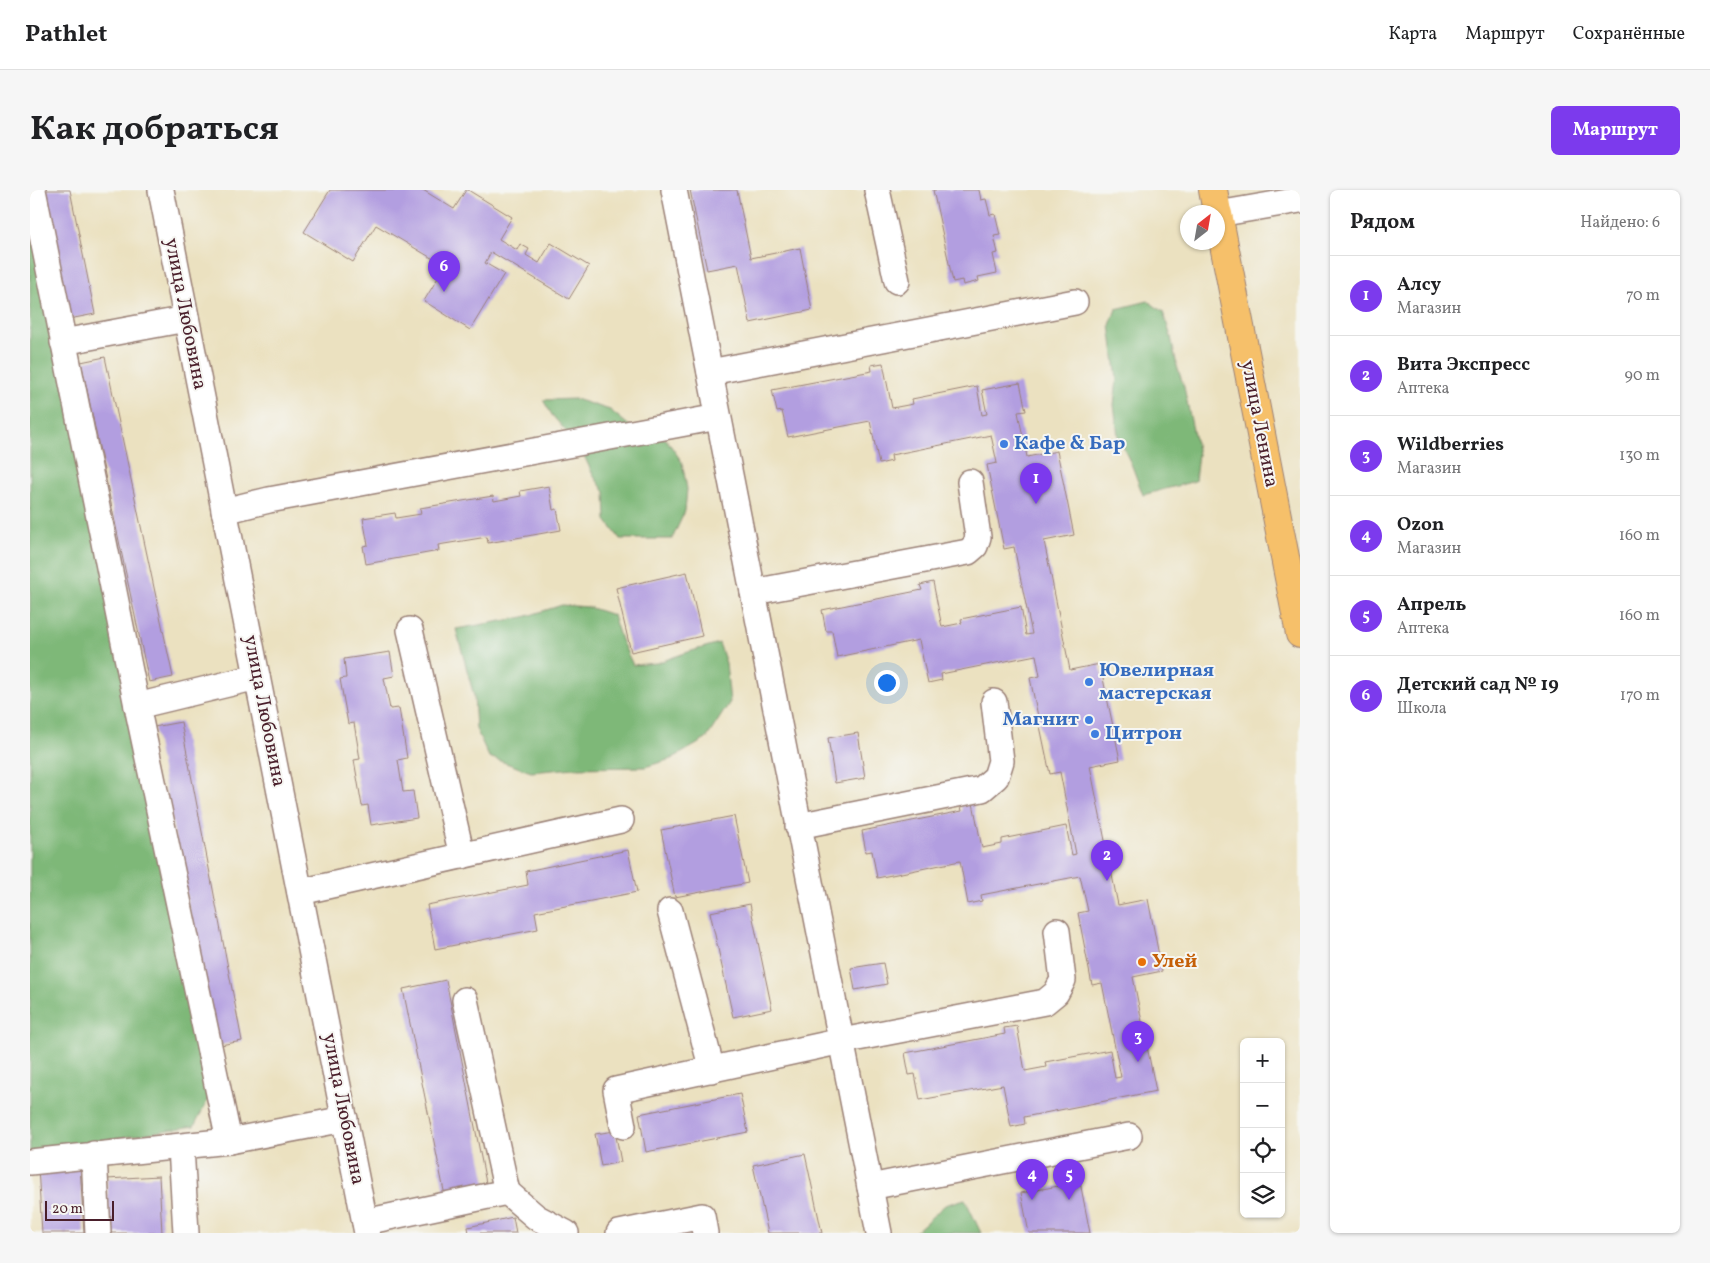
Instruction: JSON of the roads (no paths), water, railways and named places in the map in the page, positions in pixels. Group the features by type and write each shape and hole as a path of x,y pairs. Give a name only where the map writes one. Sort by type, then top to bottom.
{"main road":[{"name":"улица Ленина","path":"1213,190 1216,205"},
{"name":"улица Ленина","path":"1224,250 1300,634"}],"street":[{"path":"33,190 137,706 229,1141"},
{"name":"улица Любовина","path":"161,190 366,1227"},
{"path":"674,190 879,1233"},
{"path":"876,190 897,281"},
{"path":"1225,213 1300,200"},
{"path":"710,372 1075,302"},
{"path":"63,342 186,319"},
{"path":"224,511 279,498 718,417"},
{"path":"753,592 968,552 975,546 978,537 970,482"},
{"path":"410,630 462,856"},
{"path":"137,706 257,677"},
{"path":"798,826 982,789 996,777 1001,761 994,702"},
{"path":"300,892 621,820"},
{"path":"670,912 712,1070"},
{"path":"623,1126 616,1090 842,1041 1045,1002 1056,993 1063,980 1057,931"},
{"path":"465,1000 507,1192 539,1225 566,1233"},
{"path":"30,1162 229,1141 345,1119"},
{"path":"870,1187 1129,1136"},
{"path":"180,1147 186,1233"},
{"path":"94,1154 98,1233"},
{"path":"366,1227 507,1192"},
{"path":"619,1233 702,1216 705,1233"}],"place":[{"name":"Детский сад № 19","path":"444,292"},
{"name":"Кафе & Бар","path":"1004,444"},
{"name":"Алсу","path":"1036,504"},
{"name":"Ювелирная мастерская","path":"1089,682"},
{"name":"Магнит","path":"1089,720"},
{"name":"Цитрон","path":"1095,734"},
{"name":"Вита Экспресс","path":"1107,881"},
{"name":"Улей","path":"1142,962"},
{"name":"Wildberries","path":"1138,1062"},
{"name":"Ozon","path":"1032,1200"},
{"name":"Апрель","path":"1069,1200"}]}
